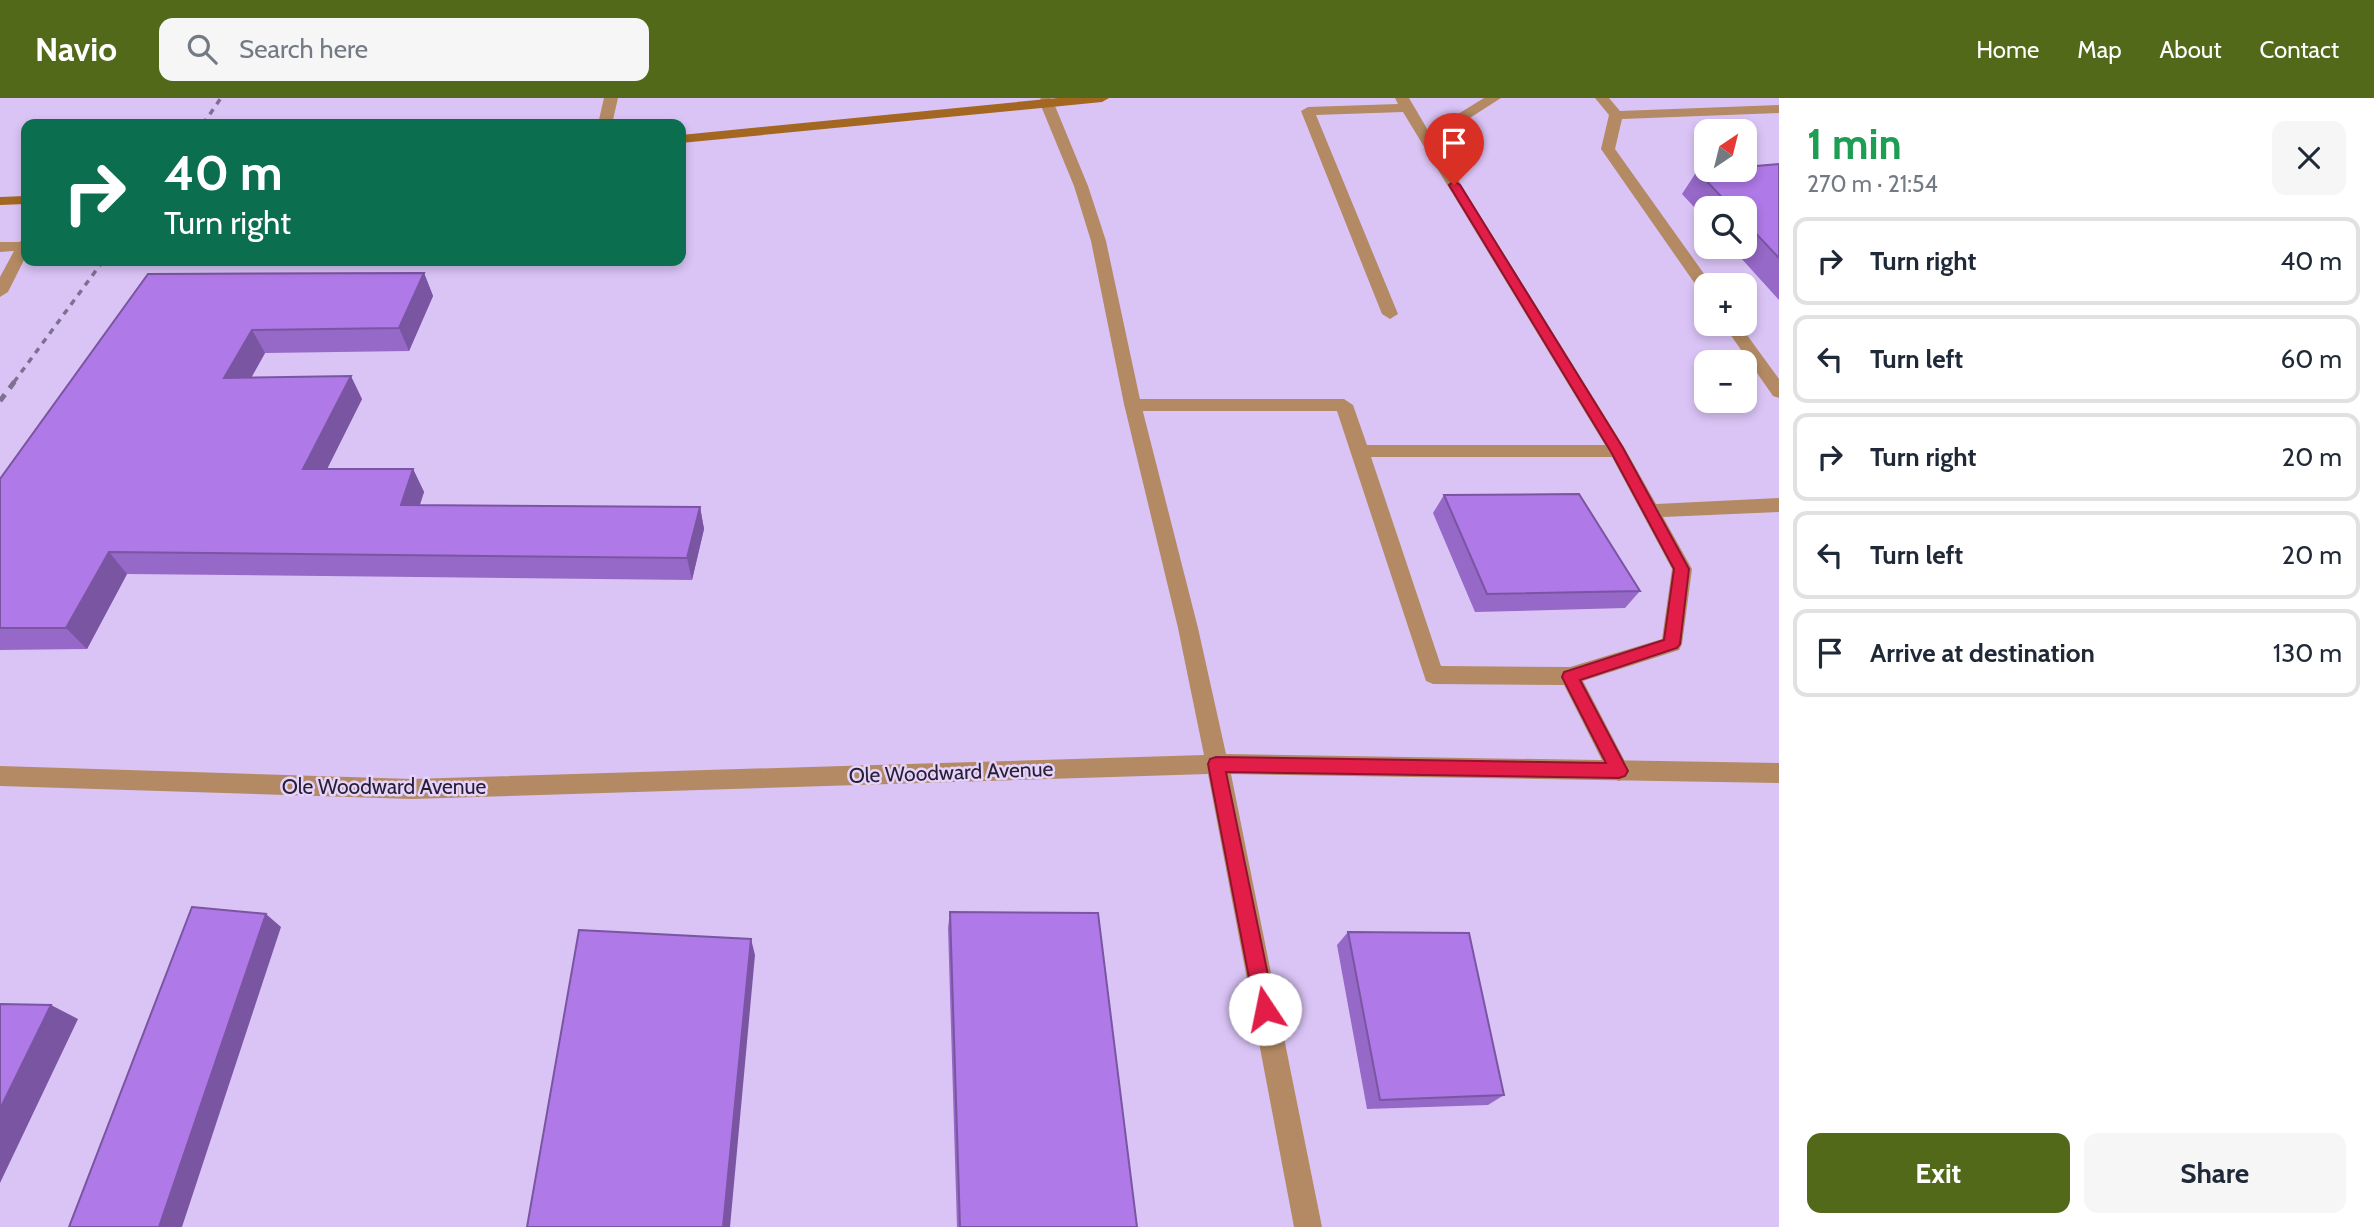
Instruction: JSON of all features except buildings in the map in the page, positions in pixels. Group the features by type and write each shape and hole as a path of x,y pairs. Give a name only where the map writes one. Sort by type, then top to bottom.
{"street":[{"path":"606,119 611,98"},
{"path":"686,138 1046,101 1102,98"},
{"path":"1427,140 1467,112 1494,98"},
{"path":"1602,98 1616,115"},
{"path":"1046,101 1092,217 1133,405 1157,491 1216,764 1308,1227"},
{"path":"1133,405 1344,405 1433,675 1570,677 1672,644 1682,569 1618,452 1404,103 1308,111 1390,314"},
{"path":"1616,115 1779,108"},
{"path":"1616,115 1608,149 1695,273"},
{"path":"0,201 21,200"},
{"path":"0,247 21,244"},
{"path":"0,292 21,252"},
{"path":"1740,336 1779,391"},
{"path":"1360,451 1618,452"},
{"path":"1650,511 1776,510"},
{"path":"1570,677 1619,771"},
{"name":"Ole Woodward Avenue","path":"0,776 412,789 1216,764 1779,773"}],"railway":[{"path":"206,119 221,98"},
{"path":"14,382 99,266"},
{"path":"0,401 15,381"}],"route":[{"path":"1265,1009 1216,764 1619,771 1570,677 1672,644 1682,569 1618,452 1454,185"}]}
